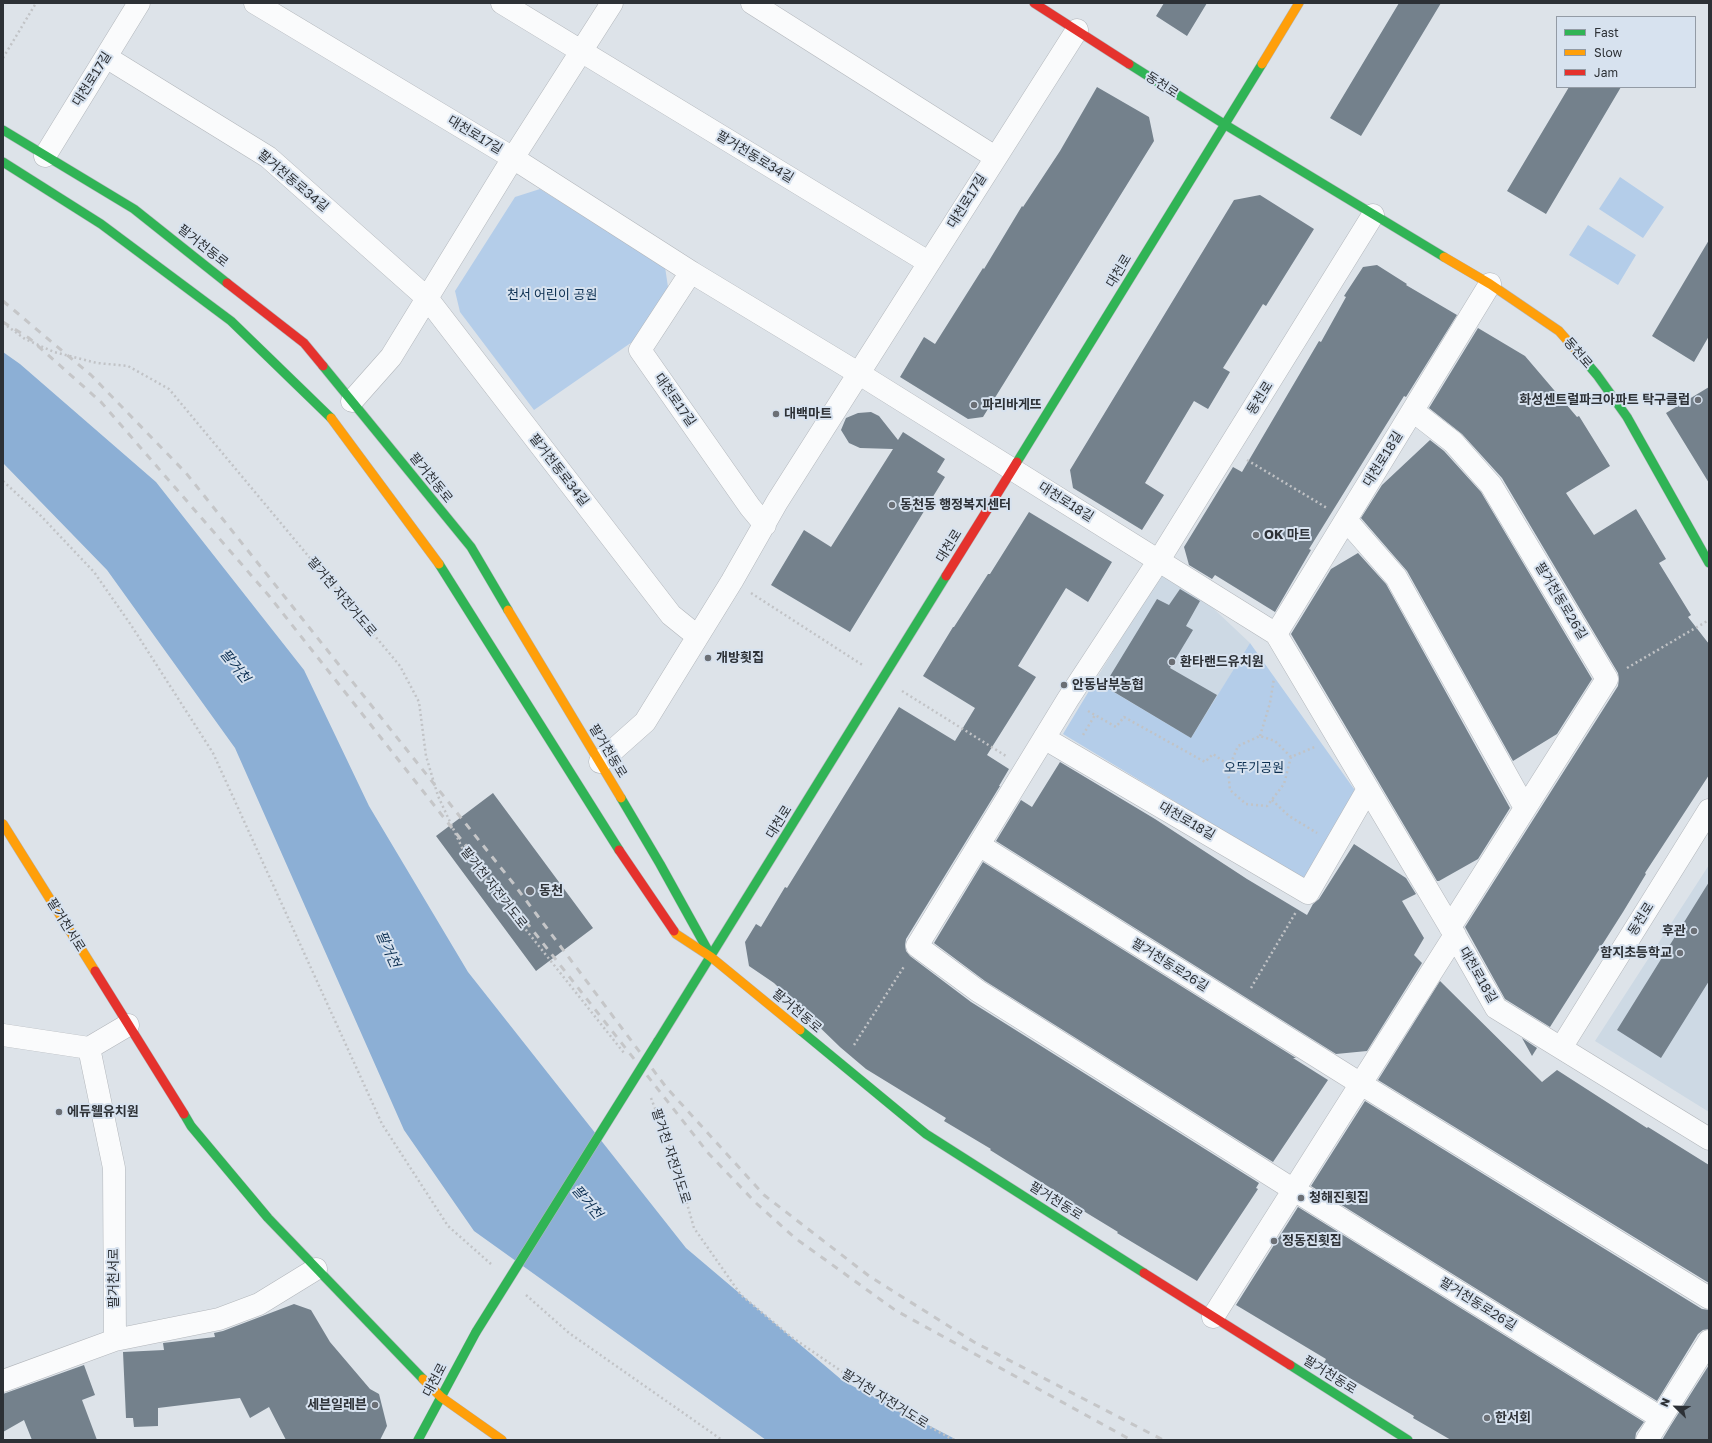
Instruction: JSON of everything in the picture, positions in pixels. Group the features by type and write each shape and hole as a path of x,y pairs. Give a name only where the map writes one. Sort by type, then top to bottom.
{"main road":[{"name":"동천로","path":"1034,3 1224,124 1490,284 1559,331 1597,375 1627,417 1709,563"},
{"name":"대천로","path":"418,1440 476,1332 711,957 882,678 1013,469 1298,3"},
{"name":"팔거천동로","path":"3,130 134,209 304,343 471,547 660,864 711,957"},
{"name":"팔거천동로","path":"3,162 101,224 231,321 330,417 434,555 636,877 676,934 711,957 926,1134 1408,1440"},
{"name":"팔거천서로","path":"3,824 192,1126 268,1218 440,1397 502,1440"}],"street":[{"name":"대천로17길","path":"45,156 139,3"},
{"name":"대천로17길","path":"255,3 513,158 691,272 1013,469"},
{"name":"팔거천동로34길","path":"502,3 928,262"},
{"path":"352,401 391,357 513,158 612,3"},
{"path":"752,3 995,157"},
{"name":"대천로17길","path":"600,762 645,722 732,581 777,502 928,262 1077,30"},
{"name":"팔거천동로34길","path":"106,57 268,157 426,298 671,615 697,636"},
{"name":"동천로","path":"1159,560 1374,215"},
{"name":"대천로17길","path":"691,272 640,350 750,507 765,525"},
{"name":"대천로18길","path":"1278,637 1346,520 1490,284"},
{"name":"팔거천동로26길","path":"1413,411 1453,442 1491,485 1607,679"},
{"name":"대천로18길","path":"1013,469 1159,560 1278,637 1453,931 1496,1008 1709,1139"},
{"path":"1346,520 1396,577 1525,808"},
{"path":"917,946 1068,699 1159,560"},
{"path":"1213,1317 1360,1084 1453,931 1525,808 1607,679"},
{"name":"대천로18길","path":"1044,738 1308,893"},
{"path":"1308,893 1368,789"},
{"name":"동천로","path":"1561,1048 1709,810"},
{"name":"팔거천동로26길","path":"979,845 1360,1084 1709,1298"},
{"name":"팔거천동로26길","path":"917,946 978,991 1294,1190 1661,1418"},
{"path":"3,1035 89,1048 128,1025"},
{"name":"팔거천서로","path":"89,1048 114,1168 115,1340"},
{"path":"3,1381 115,1340 219,1319 259,1304 316,1269"},
{"path":"1647,1440 1709,1341"}],"path":[{"path":"3,58 36,3"},
{"name":"팔거천 자전거도로","path":"3,323 25,339 54,352 97,363 128,366 169,389 400,666 419,702 426,756 438,796 464,852 627,1056"},
{"path":"1228,448 1346,520"},
{"path":"3,482 41,516 94,572 131,625 214,754 382,1124 448,1226 494,1267"},
{"path":"732,581 882,678 1026,768"},
{"path":"1607,679 1709,620"},
{"path":"1260,736 1270,703 1278,637"},
{"path":"1068,699 1116,727 1124,717 1205,762 1213,754 1230,766"},
{"path":"1260,736 1275,741 1291,757 1284,784 1267,806 1246,804 1230,790 1228,770 1238,746 1260,736"},
{"path":"1291,757 1337,737"},
{"path":"1272,800 1289,816 1336,844"},
{"path":"1239,1008 1308,893"},
{"path":"842,1065 917,946"},
{"name":"팔거천 자전거도로","path":"650,1096 674,1158 694,1228 741,1295 802,1345 898,1410 954,1440"},
{"path":"523,1292 569,1333 722,1440"}],"shaded area":[{"name":"환타랜드유치원","path":"1160,575 1198,594 1250,643 1191,739 1095,681"},
{"name":"함지초등학교","path":"1709,865 1709,1112 1595,1041"}],"green space":[{"path":"1620,177 1664,207 1643,238 1599,209"},
{"name":"천서 어린이 공원","path":"540,189 665,267 668,287 635,340 534,410 460,312 455,291 515,197"},
{"path":"1588,225 1636,255 1618,285 1569,255"},
{"name":"오뚜기공원","path":"1250,643 1359,796 1307,881 1063,734 1095,681 1191,738"}],"water":[{"name":"팔거천","path":"3,352 20,364 156,482 304,670 369,806 468,972 686,1248 843,1381 957,1440 766,1440 474,1231 404,1130 235,748 107,570 3,463"}],"building":[{"path":"1164,3 1207,3 1187,36 1156,16"},
{"path":"1399,3 1441,3 1361,136 1330,118"},
{"path":"1097,87 1149,117 1154,141 983,417 968,419 900,377 924,337 935,344 983,268 984,269 1022,206 1023,207 1060,151"},
{"path":"1568,88 1620,88 1546,214 1507,191"},
{"path":"1260,195 1314,229 1266,306 1263,304 1223,368 1230,372 1208,409 1194,401 1145,483 1164,495 1142,530 1073,488 1070,470 1234,200"},
{"path":"1709,240 1709,336 1694,362 1652,336"},
{"path":"1377,265 1407,284 1406,285 1457,315 1406,397 1404,396 1309,549 1311,550 1275,612 1215,575 1212,579 1189,565 1184,547 1233,467 1242,472 1319,341 1321,342 1346,297 1344,296 1363,267"},
{"path":"1478,328 1525,356 1577,417 1579,416 1610,466 1566,493 1594,535 1636,509 1666,559 1659,563 1691,615 1688,617 1709,644 1709,775 1645,873 1646,874 1623,912 1550,1027 1505,999 1465,927 1618,686 1619,679 1618,673 1502,478 1462,434 1429,408"},
{"path":"1709,387 1709,483 1666,413"},
{"path":"871,412 879,416 898,440 903,432 945,459 937,472 945,477 850,632 771,585 804,530 831,547 893,449 860,448 849,443 841,430 846,418 858,413"},
{"path":"1430,440 1444,451 1481,492 1592,679 1557,734 1513,761 1407,571 1361,518 1382,485"},
{"path":"1029,512 1112,562 1088,602 1066,588 1018,666 1036,677 987,755 1009,769 906,939 906,951 910,956 971,1002 1259,1183 1256,1188 1258,1189 1197,1281 1117,1233 1118,1232 1072,1204 1073,1202 990,1150 991,1149 944,1121 946,1118 866,1069 840,1047 774,983 749,966 745,942 756,924 761,927 785,887 787,888 899,707 955,741 975,708 923,676 953,627 988,574 990,574"},
{"path":"1358,553 1386,584 1510,808 1478,859 1439,881 1437,881 1291,634 1331,569"},
{"path":"1180,589 1200,601 1186,626 1193,630 1170,668 1217,695 1191,738 1104,686 1157,599 1169,605"},
{"path":"1060,762 1155,819 1247,879 1307,915 1354,844 1406,878 1416,894 1402,901 1424,938 1414,955 1422,963 1367,1051 1336,1054 996,841 1021,800 1032,807"},
{"path":"493,793 593,928 536,971 436,836"},
{"path":"983,862 1296,1058 1293,1058 1328,1080 1273,1162 985,981 934,943"},
{"name":"후관","path":"1709,882 1709,981 1661,1058 1617,1030"},
{"path":"1440,981 1542,1082 1557,1070 1647,1128 1648,1127 1709,1165 1709,1283 1378,1080"},
{"path":"1522,1038 1537,1048 1532,1056"},
{"path":"1365,1101 1702,1309 1709,1310 1709,1329 1703,1330 1698,1334 1657,1401 1311,1186"},
{"path":"1298,1207 1644,1422 1636,1433 1635,1440 1451,1440 1413,1418 1414,1416 1324,1363 1326,1359 1236,1305"},
{"path":"294,1304 311,1310 330,1342 370,1389 379,1394 387,1426 380,1440 286,1440 269,1407 250,1418 240,1398 158,1408 158,1426 134,1427 133,1418 126,1418 123,1352 164,1350 163,1343 215,1337 214,1333"},
{"path":"84,1365 95,1395 82,1400 97,1440 32,1440 24,1420 3,1432 3,1394"},
{"path":"1709,1365 1709,1440 1662,1440 1671,1425"}],"railway":[{"path":"3,301 91,375 186,473 513,883 666,1087 764,1195 869,1276 974,1342 1163,1440"},
{"path":"3,322 29,338 101,402 270,597 709,1154 756,1203 795,1238 895,1310 1131,1440"}],"traffic: fast":[{"path":"1129,64 1224,124 1444,257"},
{"path":"1017,462 1262,64"},
{"path":"3,130 134,209 227,283"},
{"path":"3,162 101,224 231,321 331,418"},
{"path":"1580,355 1597,375 1627,417 1709,563"},
{"path":"323,366 471,547 508,610"},
{"path":"439,564 619,850"},
{"path":"658,1041 946,576"},
{"path":"621,798 660,864 711,956"},
{"path":"800,1030 926,1134 1144,1273"},
{"path":"476,1332 658,1041"},
{"path":"184,1114 191,1126 268,1218 423,1379"},
{"path":"418,1440 476,1332"},
{"path":"1290,1365 1408,1440"}],"traffic: slow":[{"path":"1262,64 1299,3"},
{"path":"1444,257 1490,284 1559,331 1580,355"},
{"path":"331,418 439,564"},
{"path":"508,610 621,798"},
{"path":"3,824 95,971"},
{"path":"674,931 676,934 711,957 800,1030"},
{"path":"423,1379 441,1397 502,1440"}],"traffic: jam":[{"path":"1034,3 1129,64"},
{"path":"227,283 304,343 323,366"},
{"path":"946,576 1017,462"},
{"path":"619,850 674,931"},
{"path":"95,971 184,1114"},
{"path":"1144,1273 1290,1365"}],"place":[{"name":"화성센트럴파크아파트 탁구클럽","path":"1698,400"},
{"name":"파리바게뜨","path":"974,405"},
{"name":"대백마트","path":"776,414"},
{"name":"동천동 행정복지센터","path":"892,505"},
{"name":"OK 마트","path":"1256,535"},
{"name":"개방횟집","path":"708,658"},
{"name":"환타랜드유치원","path":"1172,662"},
{"name":"안동남부농협","path":"1064,685"},
{"name":"동천","path":"530,891"},
{"name":"후관","path":"1694,931"},
{"name":"함지초등학교","path":"1680,953"},
{"name":"에듀웰유치원","path":"59,1112"},
{"name":"청해진횟집","path":"1301,1198"},
{"name":"정동진횟집","path":"1274,1241"},
{"name":"세븐일레븐","path":"375,1405"},
{"name":"한서회","path":"1487,1418"}]}
